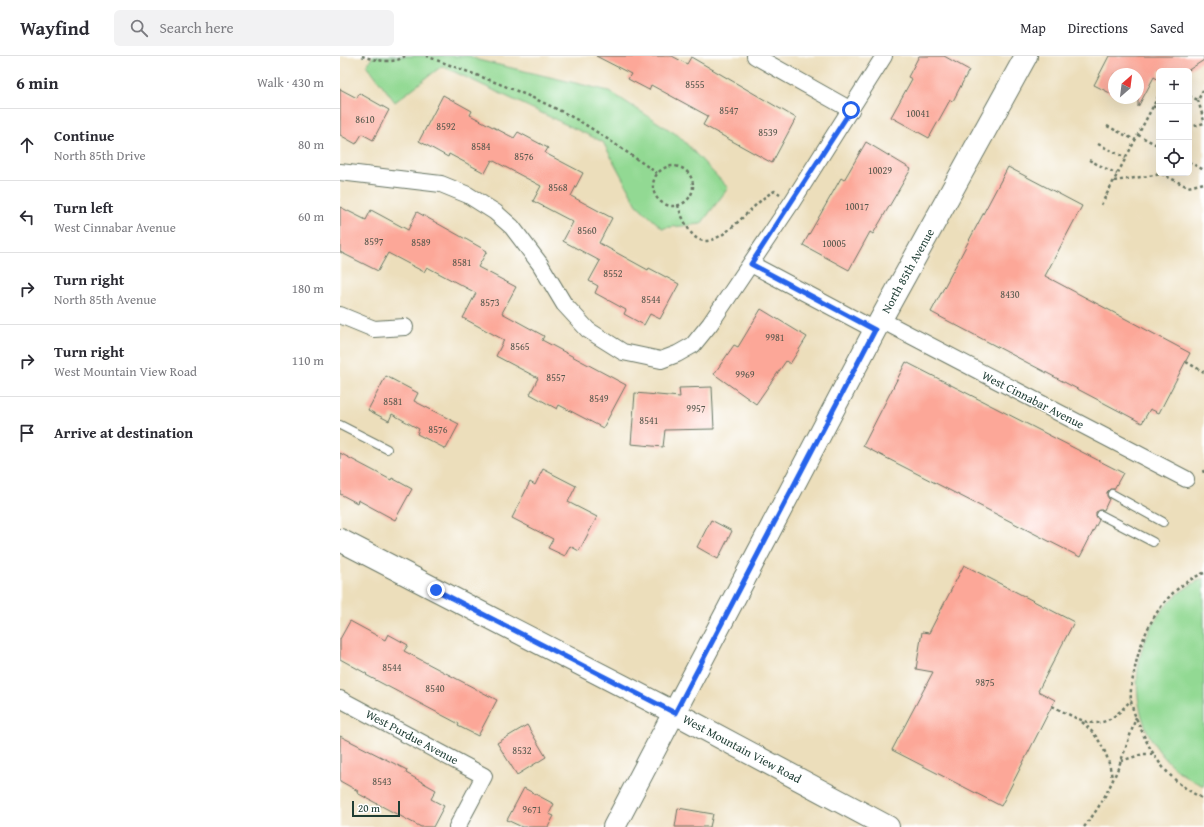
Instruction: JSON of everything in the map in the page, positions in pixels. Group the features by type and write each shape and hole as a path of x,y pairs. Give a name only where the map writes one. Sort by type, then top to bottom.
{"street":[{"path":"755,56 851,110"},
{"path":"340,172 441,184 468,195 495,212 512,227 540,264 564,304 588,330 623,352 661,360 677,354 693,345 710,324 792,202 884,56"},
{"name":"North 85th Avenue","path":"614,827 878,325 1026,56"},
{"name":"West Cinnabar Avenue","path":"751,264 878,325 1186,479"},
{"path":"341,319 374,329 405,327"},
{"name":"West Mountain View Road","path":"340,540 675,713 888,827"},
{"name":"West Purdue Avenue","path":"340,699 484,776 457,827"}],"lane":[{"path":"340,425 387,450"},
{"path":"1112,494 1163,522"},
{"path":"1101,515 1153,542"}],"path":[{"path":"362,56 380,61 397,59 405,56"},
{"path":"426,56 524,94 555,108 581,122 657,173"},
{"path":"1192,125 1194,126 1204,122 1198,100 1204,88"},
{"path":"1192,97 1198,100"},
{"path":"1101,205 1156,100"},
{"path":"1107,126 1135,140"},
{"path":"1138,135 1156,144"},
{"path":"1098,144 1126,158"},
{"path":"1089,160 1117,174"},
{"path":"1192,164 1204,170"},
{"path":"674,166 680,167 690,175 693,186 687,201 678,205 666,205 656,197 653,185 657,173 662,169 674,166"},
{"path":"1113,182 1162,174 1188,187 1204,183"},
{"path":"678,205 692,235 702,241 709,242 720,237 753,206 772,192 777,192 792,202"},
{"path":"1186,362 1204,372"},
{"path":"1204,573 1180,588 1161,606 1149,623 1137,657 1131,700 1136,716 1153,754 1162,768 1176,782 1204,799"},
{"path":"1052,706 1082,721 1093,724 1114,718 1131,700"},
{"path":"1084,827 1096,810 1121,761 1136,716"},
{"path":"1082,721 1093,730 1103,748 1110,766 1112,779"},
{"path":"1121,761 1143,754 1153,754"}],"green space":[{"path":"373,56 470,56 478,60 609,91 679,136 728,188 701,224 662,228 637,205 603,142 442,66 395,102 367,65"},
{"path":"1204,578 1204,786 1175,768 1154,743 1141,714 1137,682 1142,651 1154,622 1175,597"}],"building":[{"path":"596,56 672,56 687,64 691,57 796,118 772,163 703,125 708,116 651,85 649,90 628,79 631,74"},
{"path":"919,56 944,56 969,70 953,101 950,100 929,138 891,117 912,79 908,77"},
{"path":"1109,56 1204,56 1204,60 1192,68 1156,68 1156,78 1154,77 1144,96 1144,68 1108,68 1108,92 1094,85"},
{"path":"340,89 357,98 359,93 389,110 373,140 362,134 356,144 340,135"},
{"path":"443,95 472,111 470,115 514,138 518,132 548,148 545,153 583,173 571,196 612,218 599,243 648,270 649,268 679,284 660,319 650,314 644,325 624,314 626,310 595,293 598,286 589,281 600,261 563,241 573,222 533,201 541,186 492,160 485,173 449,154 448,157 419,141"},
{"path":"866,142 911,169 873,234 870,232 849,270 803,245 841,178 844,180"},
{"path":"1008,167 1082,206 1045,276 1190,353 1159,413 1150,409 1142,423 931,312"},
{"path":"340,207 366,220 371,210 408,230 417,212 487,251 478,267 516,287 502,313 544,336 542,340 626,385 603,428 559,405 557,409 530,394 538,378 496,356 504,340 463,318 476,293 427,267 424,272 388,253 378,271 340,252"},
{"path":"761,309 807,337 790,364 786,361 756,404 714,374 734,345 738,347"},
{"path":"906,362 1123,473 1114,489 1110,489 1107,492 1109,499 1104,510 1096,512 1096,516 1099,520 1080,557 863,446"},
{"path":"386,376 418,393 414,401 459,424 446,449 417,434 419,429 392,414 389,421 368,410"},
{"path":"712,387 714,429 665,430 663,447 631,444 635,393 680,397 679,388"},
{"path":"340,453 391,480 392,478 412,489 395,520 358,500 357,503 340,494"},
{"path":"543,469 576,486 568,502 597,517 579,551 570,546 565,556 548,548 553,539 512,518 530,482 535,485"},
{"path":"711,520 732,531 718,559 697,547"},
{"path":"964,565 1074,622 1038,691 1055,700 1001,806 892,750 933,672 916,669 922,632 929,633"},
{"path":"350,621 385,640 388,634 408,645 404,651 497,700 478,736 458,726 459,724 366,675 367,674 340,659 340,639"},
{"path":"527,725 546,757 517,775 497,743"},
{"path":"340,736 407,770 406,773 436,790 431,799 444,806 433,827 421,827 357,793 358,791 340,781"},
{"path":"524,788 554,804 549,814 554,816 548,827 522,827 507,820"},
{"path":"678,808 713,814 710,827 675,827"}],"route":[{"path":"436,590 675,713 875,330 751,264 851,110"}]}
